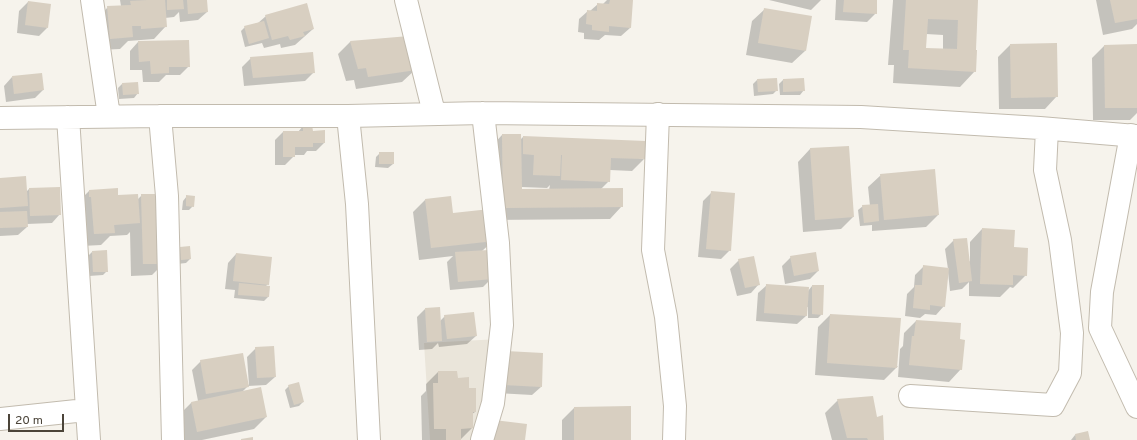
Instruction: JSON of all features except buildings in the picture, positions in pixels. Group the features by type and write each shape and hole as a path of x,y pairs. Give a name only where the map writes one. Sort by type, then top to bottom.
{"street":[{"path":"92,0 110,116"},
{"path":"406,0 434,113"},
{"path":"0,118 110,116 348,116 434,113 861,117 1134,135 1102,292 1100,328 1137,407"},
{"path":"482,440 493,404 502,324 498,243 483,113"},
{"path":"658,114 653,250 666,317 674,406 674,440"},
{"path":"160,116 167,196 173,440"},
{"path":"348,116 357,204 369,440"},
{"path":"68,117 89,440"},
{"path":"910,396 1053,405 1070,373 1072,333 1060,240 1045,170 1047,129"},
{"path":"0,419 86,410"}],"shaded area":[{"path":"500,339 480,440 430,440 424,343"}]}
